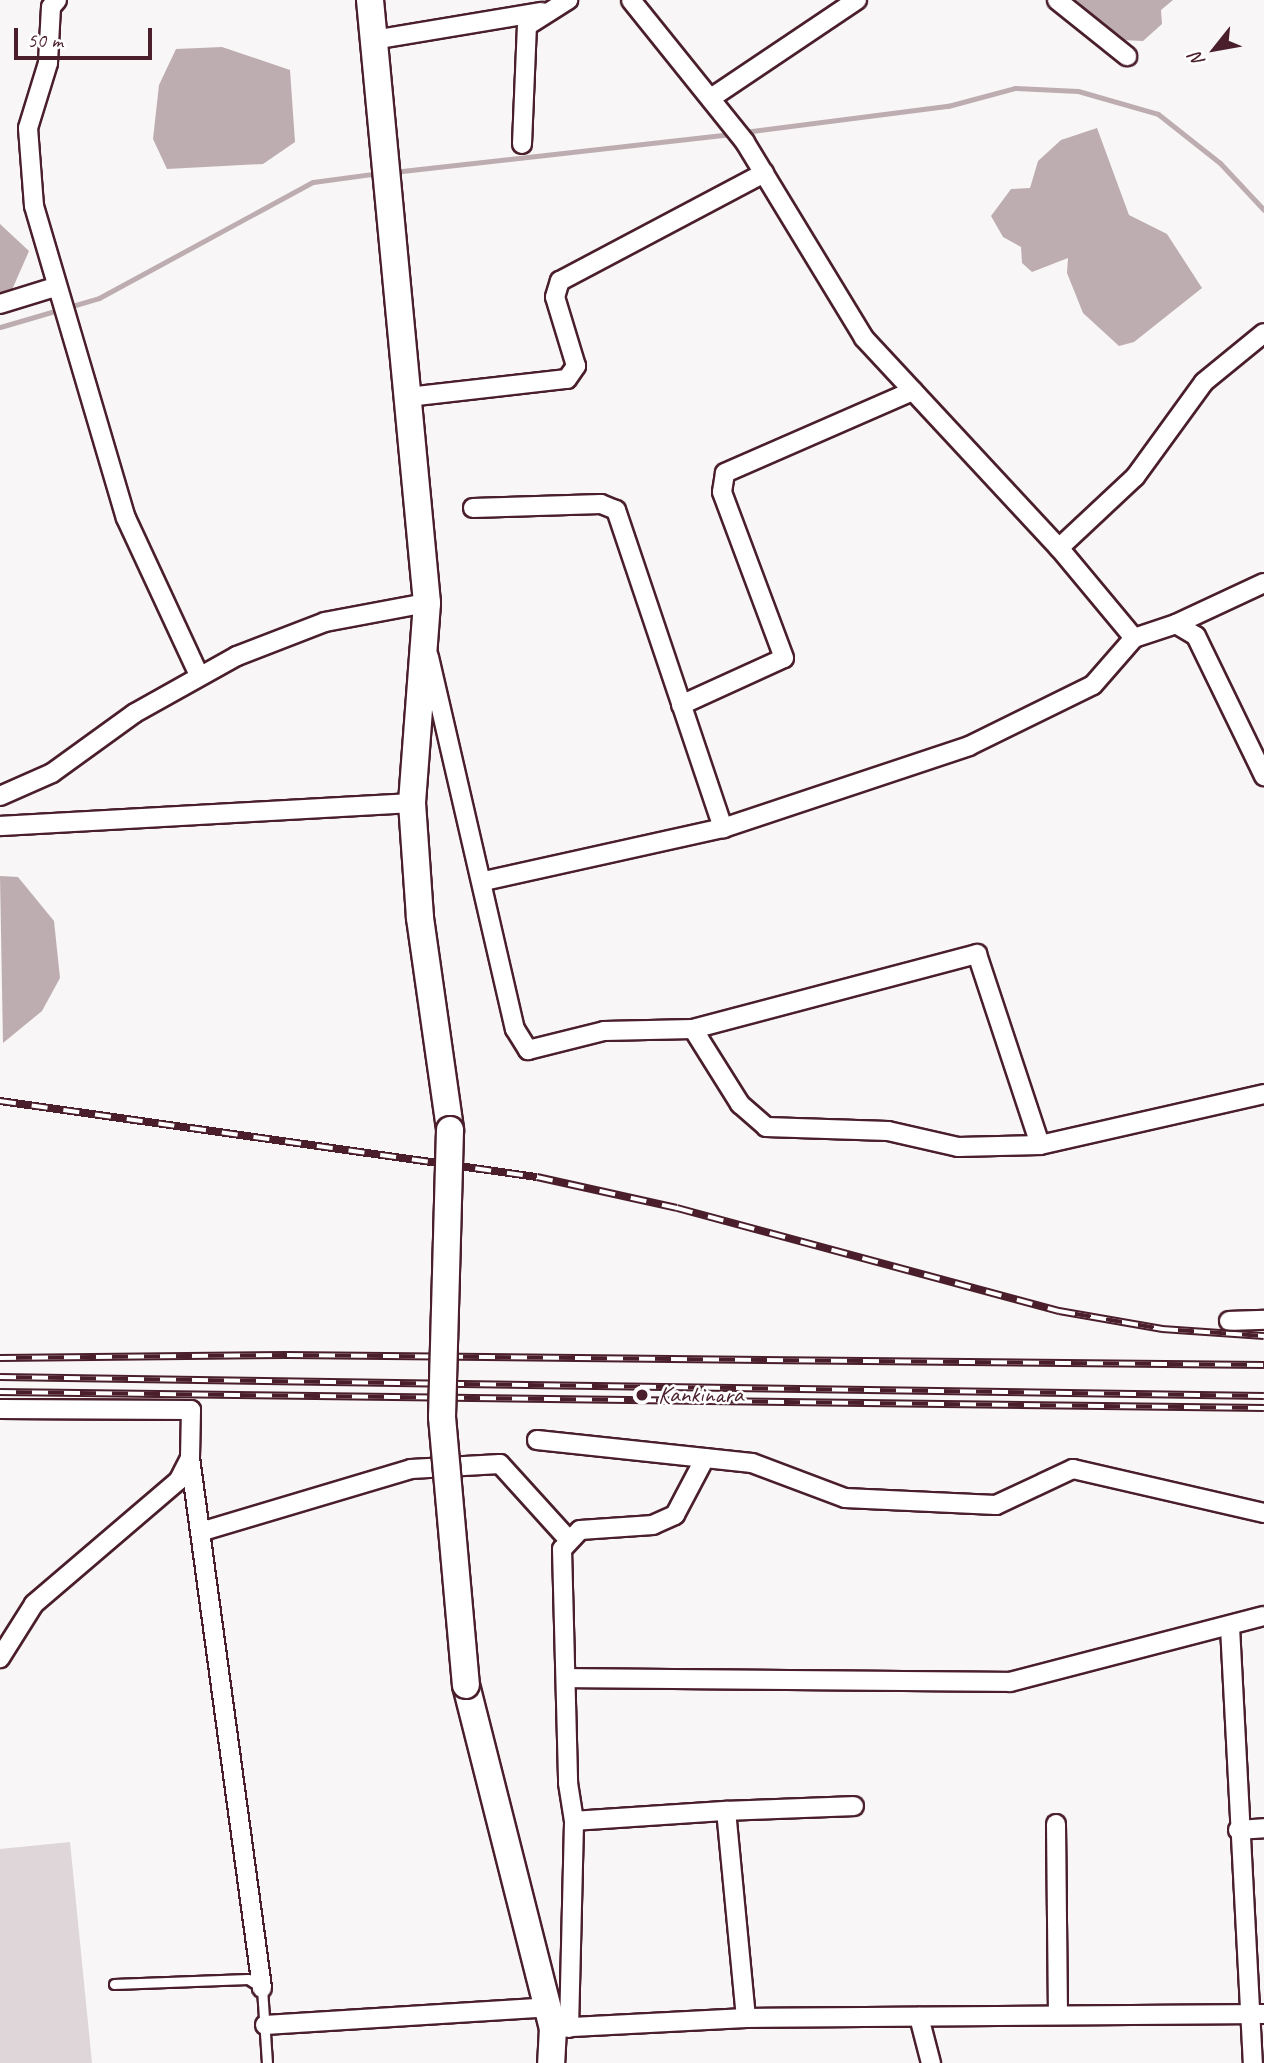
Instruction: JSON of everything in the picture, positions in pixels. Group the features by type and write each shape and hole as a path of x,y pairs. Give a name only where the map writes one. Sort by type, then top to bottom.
{"main road":[{"path":"370,0 427,603 428,650 412,803 420,918 450,1130 442,1417 466,1685 557,2021 551,2063"}],"street":[{"path":"522,144 522,41 533,17 568,0"},
{"path":"631,0 745,142 841,306 913,391 1059,548 1134,638"},
{"path":"711,98 857,0"},
{"path":"1057,0 1127,56"},
{"path":"52,2 51,48 26,148 60,300 126,518 199,675"},
{"path":"374,40 542,12"},
{"path":"408,397 567,379 576,366 555,297 560,281 764,173"},
{"path":"0,304 60,300"},
{"path":"1059,548 1135,477 1204,382 1264,332"},
{"path":"681,705 784,658 722,492 724,473 913,391"},
{"path":"473,509 601,504 616,510 723,828"},
{"path":"484,881 723,828 993,736 1093,685 1134,638 1176,624 1264,583"},
{"path":"0,796 52,773 199,675 325,622 427,603"},
{"path":"1176,624 1204,646 1264,776"},
{"path":"428,650 484,881 516,1030 528,1050 604,1031 693,1029 977,954 1040,1145"},
{"path":"0,825 412,803"},
{"path":"693,1029 740,1104 766,1127 888,1131 958,1147 1040,1145 1264,1094"},
{"path":"1229,1321 1264,1320"},
{"path":"0,1409 191,1410 190,1458 262,1988"},
{"path":"537,1440 768,1467 845,1498 996,1505 1073,1469 1264,1513"},
{"path":"0,1658 4,1641 57,1583 164,1499 190,1458"},
{"path":"567,1538 675,1515 705,1458"},
{"path":"200,1532 411,1469 500,1464 567,1538"},
{"path":"557,2021 574,1821 562,1549 567,1538"},
{"path":"566,1678 1010,1682 1264,1616"},
{"path":"1230,1627 1238,1830 1255,2014 1253,2063"},
{"path":"574,1821 854,1805"},
{"path":"726,1811 746,2018"},
{"path":"1056,1824 1058,2015"},
{"path":"1238,1830 1264,1828"},
{"path":"265,2025 1255,2014"},
{"path":"919,2017 932,2063"}],"lane":[{"path":"114,1984 240,1976 262,1988 267,2063"}],"shaded area":[{"path":"1076,0 1173,0 1161,10 1162,24 1143,41 1121,40"},
{"path":"222,47 290,70 295,142 263,164 167,169 153,139 159,85 176,49"},
{"path":"1097,128 1129,215 1167,234 1202,288 1134,342 1119,346 1083,313 1067,273 1068,258 1032,272 1022,263 1021,247 1003,237 991,216 1011,189 1030,188 1038,161 1061,140"},
{"path":"0,224 29,251 11,292 0,294"},
{"path":"0,876 18,877 54,921 60,978 42,1011 3,1043"},
{"path":"70,1842 92,2063 0,2063 0,1849"}],"waterway":[{"path":"744,132 948,106 1015,88 1078,91 1158,114 1220,163 1264,210"},
{"path":"393,172 734,134"},
{"path":"0,327 99,298 313,182 380,173"}],"railway":[{"path":"0,1101 537,1177 677,1208 1059,1311 1162,1329 1264,1336"},
{"path":"0,1358 287,1355 1264,1365"},
{"path":"0,1377 1264,1396"},
{"path":"0,1392 1264,1408"}],"place":[{"name":"Kankinara","path":"642,1395"}]}
